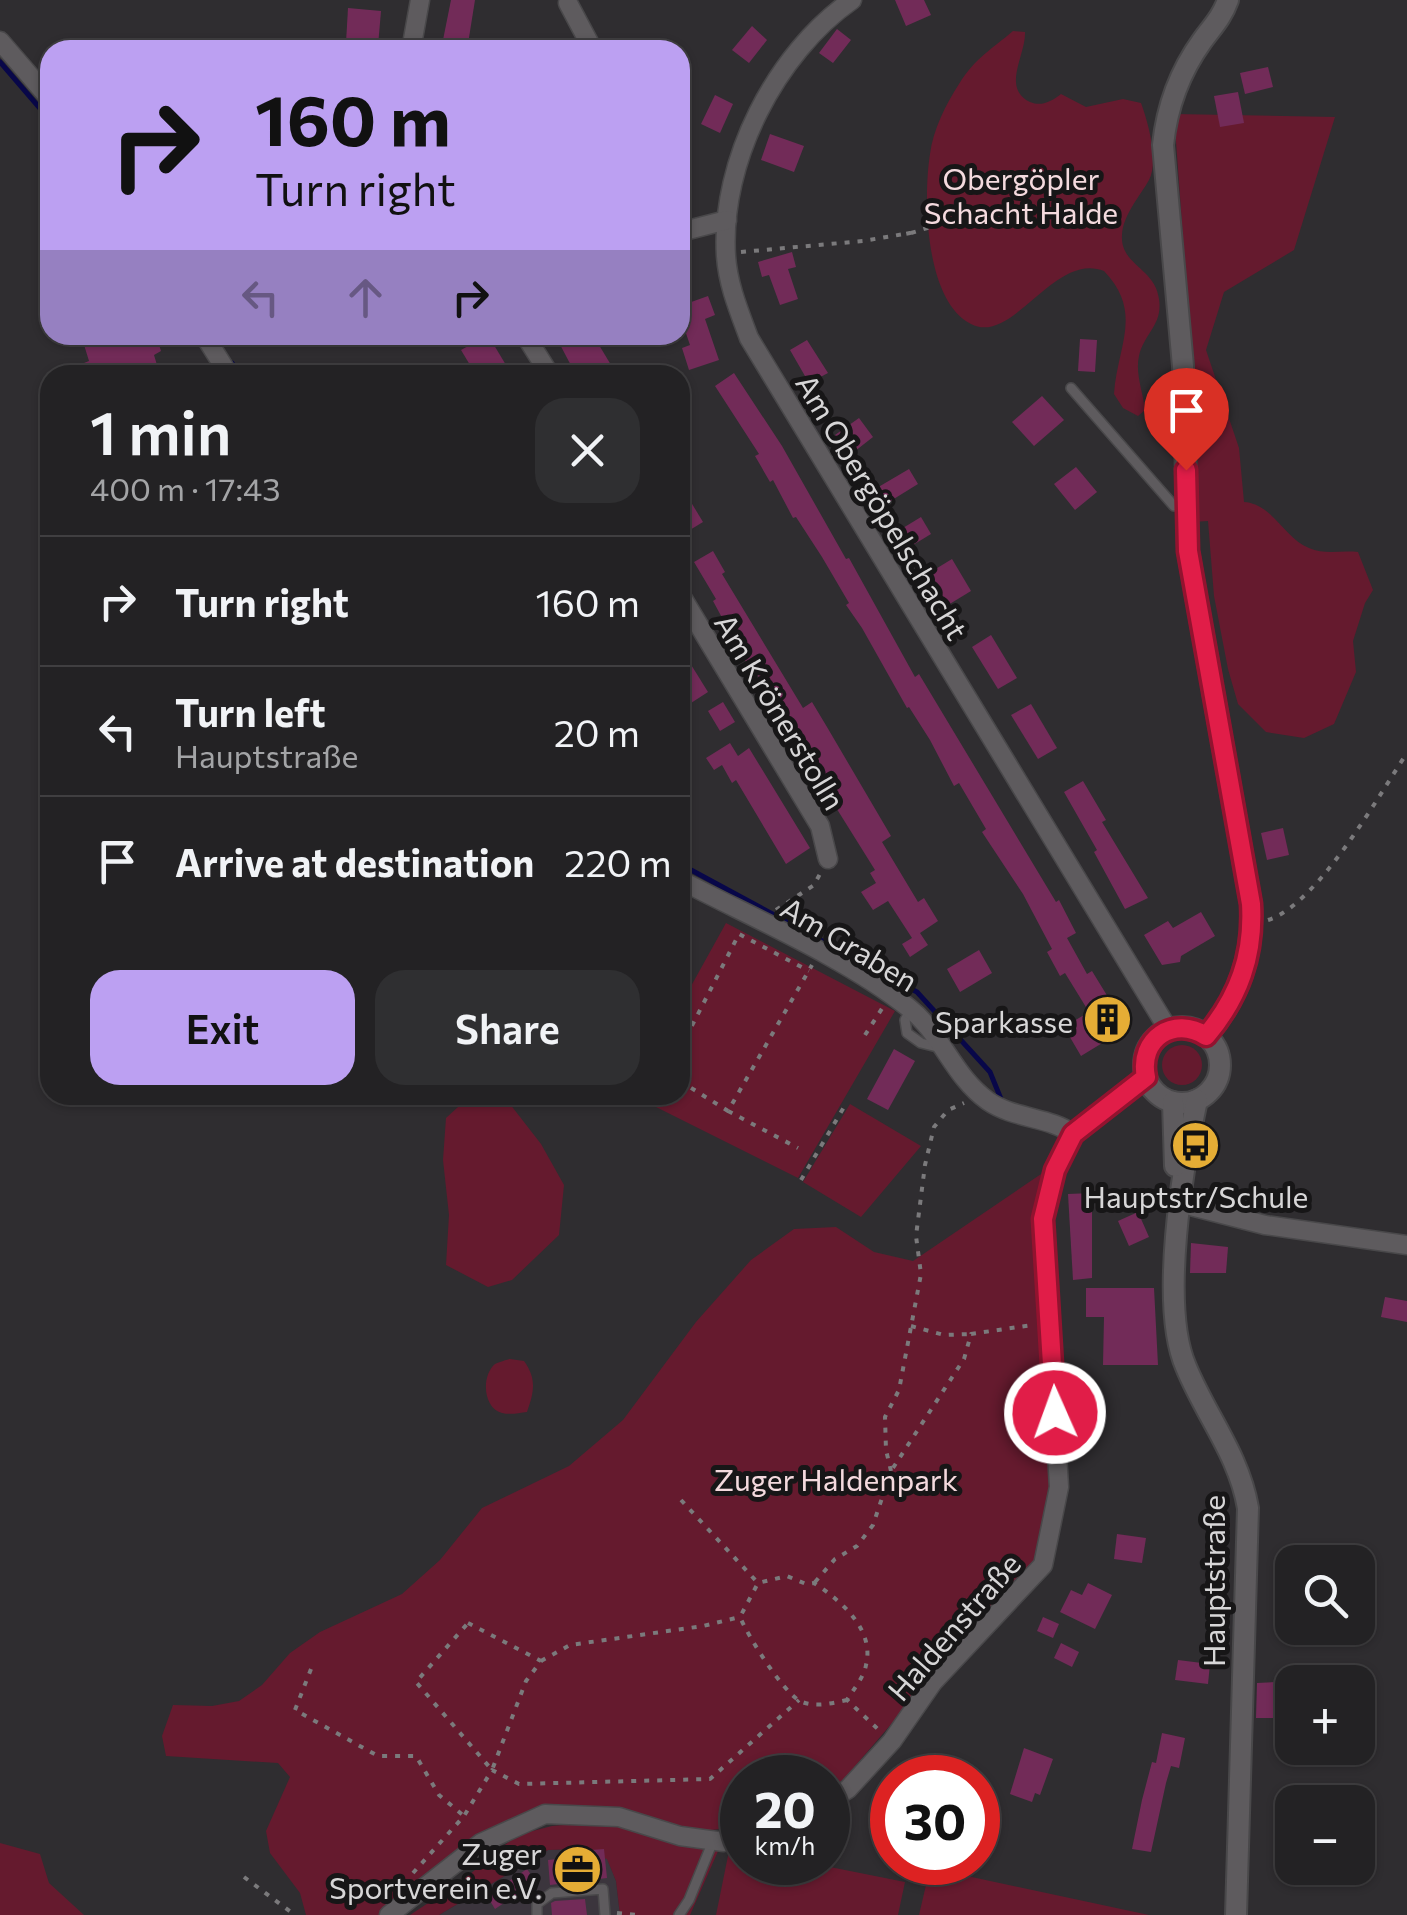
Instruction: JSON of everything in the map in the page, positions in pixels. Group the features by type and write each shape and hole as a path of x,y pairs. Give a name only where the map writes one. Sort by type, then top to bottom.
{"street":[{"path":"413,40 420,0"},
{"name":"Am Obergöpelschacht","path":"852,0 810,36 789,62 751,127 726,220 728,278 749,338 1168,1029"},
{"path":"1206,1036 1226,1013 1240,984 1250,952 1252,924 1188,551 1183,366 1163,145 1167,110 1178,84 1201,42 1222,16 1228,0"},
{"path":"568,3 588,40"},
{"path":"0,41 40,87"},
{"path":"690,225 726,220"},
{"name":"Am Krönerstolln","path":"690,611 820,826 828,859"},
{"name":"Am Graben","path":"690,885 820,952 911,1009 943,1048 956,1072 998,1108 1073,1134"},
{"path":"1190,1028 1206,1036 1218,1055 1219,1073 1213,1087 1198,1100 1173,1102 1155,1092 1146,1077 1148,1047 1168,1029 1190,1028"},
{"name":"Haldenstraße","path":"850,1787 892,1741 933,1682 1044,1566 1058,1487 1052,1324 1043,1219 1055,1170 1073,1134 1146,1077"},
{"name":"Hauptstraße","path":"1179,1203 1198,1100"},
{"name":"Hauptstraße","path":"1173,1102 1179,1203 1176,1336 1186,1368 1244,1483 1248,1508 1236,1915"},
{"path":"1179,1203 1265,1226 1407,1245"},
{"path":"388,1915 481,1843 545,1814 619,1818 680,1836 720,1842"}],"lane":[{"path":"1070,388 1174,506 1187,506"},
{"path":"679,1915 714,1841"},
{"path":"537,1915 536,1904 552,1893 603,1889 605,1915"}],"path":[{"path":"900,235 947,222 954,224"},
{"path":"726,253 910,233"},
{"path":"1252,924 1278,917 1326,873 1407,754"},
{"path":"776,911 814,885 828,859"},
{"path":"690,1030 739,934 809,970 728,1111"},
{"path":"865,1035 890,994"},
{"path":"690,1087 798,1148"},
{"path":"891,1470 885,1416 898,1390 922,1274 916,1236 934,1127 948,1110 984,1098"},
{"path":"802,1180 847,1102"},
{"path":"910,1326 944,1334 971,1334 1052,1324"},
{"path":"407,1900 404,1886 464,1816 492,1770 526,1680 541,1661 570,1646 740,1617 758,1583 787,1576 814,1583 836,1559 857,1546 873,1525 891,1470 964,1359 971,1334"},
{"path":"682,1500 758,1583"},
{"path":"814,1583 836,1598 864,1635 867,1664 848,1700"},
{"path":"740,1617 750,1642 799,1700 824,1705 848,1700"},
{"path":"541,1661 468,1623 416,1682 492,1770 520,1784 710,1780 799,1700"},
{"path":"310,1668 295,1710 378,1756 416,1756 439,1795 464,1816"},
{"path":"848,1700 892,1741"},
{"path":"244,1877 295,1915"}],"shaded area":[{"path":"578,1849 607,1858 616,1881 620,1915 439,1915 548,1850"}],"green space":[{"name":"Obergöpler Schacht Halde","path":"1013,31 1025,32 1016,80 1022,96 1030,102 1043,104 1061,94 1086,107 1123,99 1141,103 1144,111 1152,172 1129,213 1122,235 1126,253 1151,280 1159,299 1156,322 1139,356 1145,410 1138,416 1123,408 1114,394 1126,316 1116,286 1104,271 1086,268 1068,274 1018,312 987,327 971,324 956,312 936,272 927,196 934,136 965,75"},
{"path":"1174,114 1335,117 1294,250 1224,292 1206,350 1239,448 1244,502 1263,509 1309,548 1358,552 1373,590 1353,641 1356,672 1334,724 1304,738 1266,732 1238,704 1214,596 1208,521 1193,522 1201,420"},
{"path":"726,923 895,1011 798,1178 652,1105 690,1105 690,988"},
{"path":"1182,1045 1196,1051 1202,1065 1196,1079 1182,1085 1168,1079 1162,1065 1168,1051"},
{"path":"850,1104 921,1146 861,1217 803,1182"},
{"path":"460,1105 511,1105 541,1144 564,1185 559,1235 512,1280 488,1287 446,1265 446,1118"},
{"name":"Zuger Haldenpark","path":"1047,1170 1054,1485 1038,1563 850,1772 850,1755 720,1755 720,1829 682,1834 545,1811 381,1915 306,1915 300,1893 270,1853 266,1831 290,1777 278,1763 166,1756 162,1736 173,1705 212,1706 239,1701 262,1685 290,1653 320,1632 402,1594 440,1560 482,1508 569,1466 623,1420 696,1322 751,1260 794,1229 836,1227 874,1252 913,1261"},
{"path":"510,1359 524,1361 533,1380 527,1412 502,1413 488,1398 486,1383 491,1369"},
{"path":"586,1823 617,1824 719,1849 690,1915 620,1915 616,1881 607,1859 578,1849 548,1850 439,1915 410,1915 463,1880 517,1835"},
{"path":"0,1843 40,1854 49,1883 84,1915 0,1915"},
{"path":"850,1871 870,1875 870,1885 904,1885 898,1915 716,1915 722,1885 850,1885"},
{"path":"1000,1883 1149,1915 919,1915 926,1885"}],"building":[{"path":"451,0 475,0 469,40 443,40"},
{"path":"895,0 924,0 931,15 906,26"},
{"path":"348,8 381,11 379,40 346,40"},
{"path":"752,26 767,40 749,63 732,50"},
{"path":"837,29 851,40 833,63 819,53"},
{"path":"1268,67 1273,87 1245,94 1240,73"},
{"path":"1238,92 1244,123 1220,127 1214,96"},
{"path":"715,95 733,104 720,133 701,124"},
{"path":"770,134 804,146 794,172 761,160"},
{"path":"792,252 796,267 788,269 798,299 780,305 769,275 762,277 758,262"},
{"path":"708,296 715,315 705,319 719,360 690,370 682,348 690,345 690,302"},
{"path":"1080,339 1097,340 1095,372 1078,371"},
{"path":"807,340 828,373 809,383 790,350"},
{"path":"84,345 159,345 161,351 154,355 157,365 85,365 89,361"},
{"path":"470,345 494,345 506,365 470,365 461,350"},
{"path":"560,345 599,345 611,365 571,365"},
{"path":"734,373 782,446 846,559 849,558 915,677 919,674 1056,902 1059,900 1076,933 1067,938 1087,974 1092,971 1127,1028 1081,1056 1064,1027 1089,1012 1065,973 1060,976 1047,952 1052,949 1023,894 982,832 986,829 959,783 954,786 846,605 849,603 822,557 796,517 793,518 773,480 770,482 755,456 759,454 715,386"},
{"path":"1042,396 1064,420 1034,446 1012,422"},
{"path":"859,418 873,437 850,455 835,435"},
{"path":"1076,467 1097,492 1075,510 1054,484"},
{"path":"909,469 918,484 884,505 875,489"},
{"path":"690,501 703,522 690,530"},
{"path":"921,517 931,534 908,548 898,531"},
{"path":"713,551 725,572 722,574 803,708 812,702 891,836 882,842 918,902 924,898 938,921 920,933 928,945 910,957 902,944 912,938 888,901 873,910 861,892 876,883 870,873 875,870 835,806 838,804 796,730 746,662 694,562"},
{"path":"952,559 971,591 948,605 929,573"},
{"path":"991,635 1017,678 998,689 972,647"},
{"path":"690,663 708,692 690,701"},
{"path":"723,702 735,722 720,731 708,711"},
{"path":"1031,704 1057,748 1038,759 1011,715"},
{"path":"730,743 738,756 749,748 810,848 786,864 736,780 732,783 722,765 714,770 706,758"},
{"path":"1083,781 1106,820 1102,822 1148,898 1125,909 1064,792"},
{"path":"1283,828 1289,855 1267,860 1261,833"},
{"path":"1201,912 1215,936 1181,956 1180,962 1162,965 1144,935 1168,921 1173,928"},
{"path":"979,950 992,973 960,992 947,969"},
{"path":"894,1049 915,1061 888,1110 867,1099"},
{"path":"1092,1193 1092,1278 1073,1280 1068,1194"},
{"path":"1138,1212 1149,1237 1129,1246 1118,1221"},
{"path":"1191,1243 1228,1247 1226,1273 1190,1273"},
{"path":"1086,1288 1154,1288 1158,1365 1103,1365 1104,1317 1086,1317"},
{"path":"1385,1297 1407,1301 1407,1322 1381,1317"},
{"path":"1117,1534 1146,1538 1142,1563 1114,1559"},
{"path":"1088,1583 1112,1595 1095,1629 1060,1612 1071,1590 1082,1595"},
{"path":"1043,1617 1059,1624 1053,1638 1037,1631"},
{"path":"1061,1643 1079,1652 1072,1667 1054,1658"},
{"path":"1178,1660 1210,1664 1208,1684 1175,1680"},
{"path":"1275,1682 1275,1718 1256,1718 1257,1683"},
{"path":"1162,1733 1185,1738 1179,1768 1171,1766 1151,1852 1132,1849 1142,1800"},
{"path":"1024,1748 1053,1759 1040,1795 1035,1793 1032,1802 1010,1794"},
{"name":"Zuger Sportverein e.V.","path":"604,1849 607,1878 550,1885 548,1860 566,1858 566,1852"},
{"path":"527,1869 536,1882 495,1909 487,1896"},
{"path":"585,1899 587,1915 552,1915 551,1903 555,1901"}],"waterway":[{"path":"0,62 40,108"},
{"path":"690,869 917,992 990,1072 1001,1099"}],"place":[{"name":"Sparkasse","path":"1108,1020"},
{"name":"Hauptstr/Schule","path":"1196,1146"},
{"name":"Zuger Sportverein e.V.","path":"577,1869"}],"route":[{"path":"1055,1413 1043,1219 1055,1170 1073,1134 1146,1077 1144,1057 1155,1038 1168,1029 1182,1027 1206,1036 1226,1013 1250,952 1251,904 1188,551 1186,470"}]}
